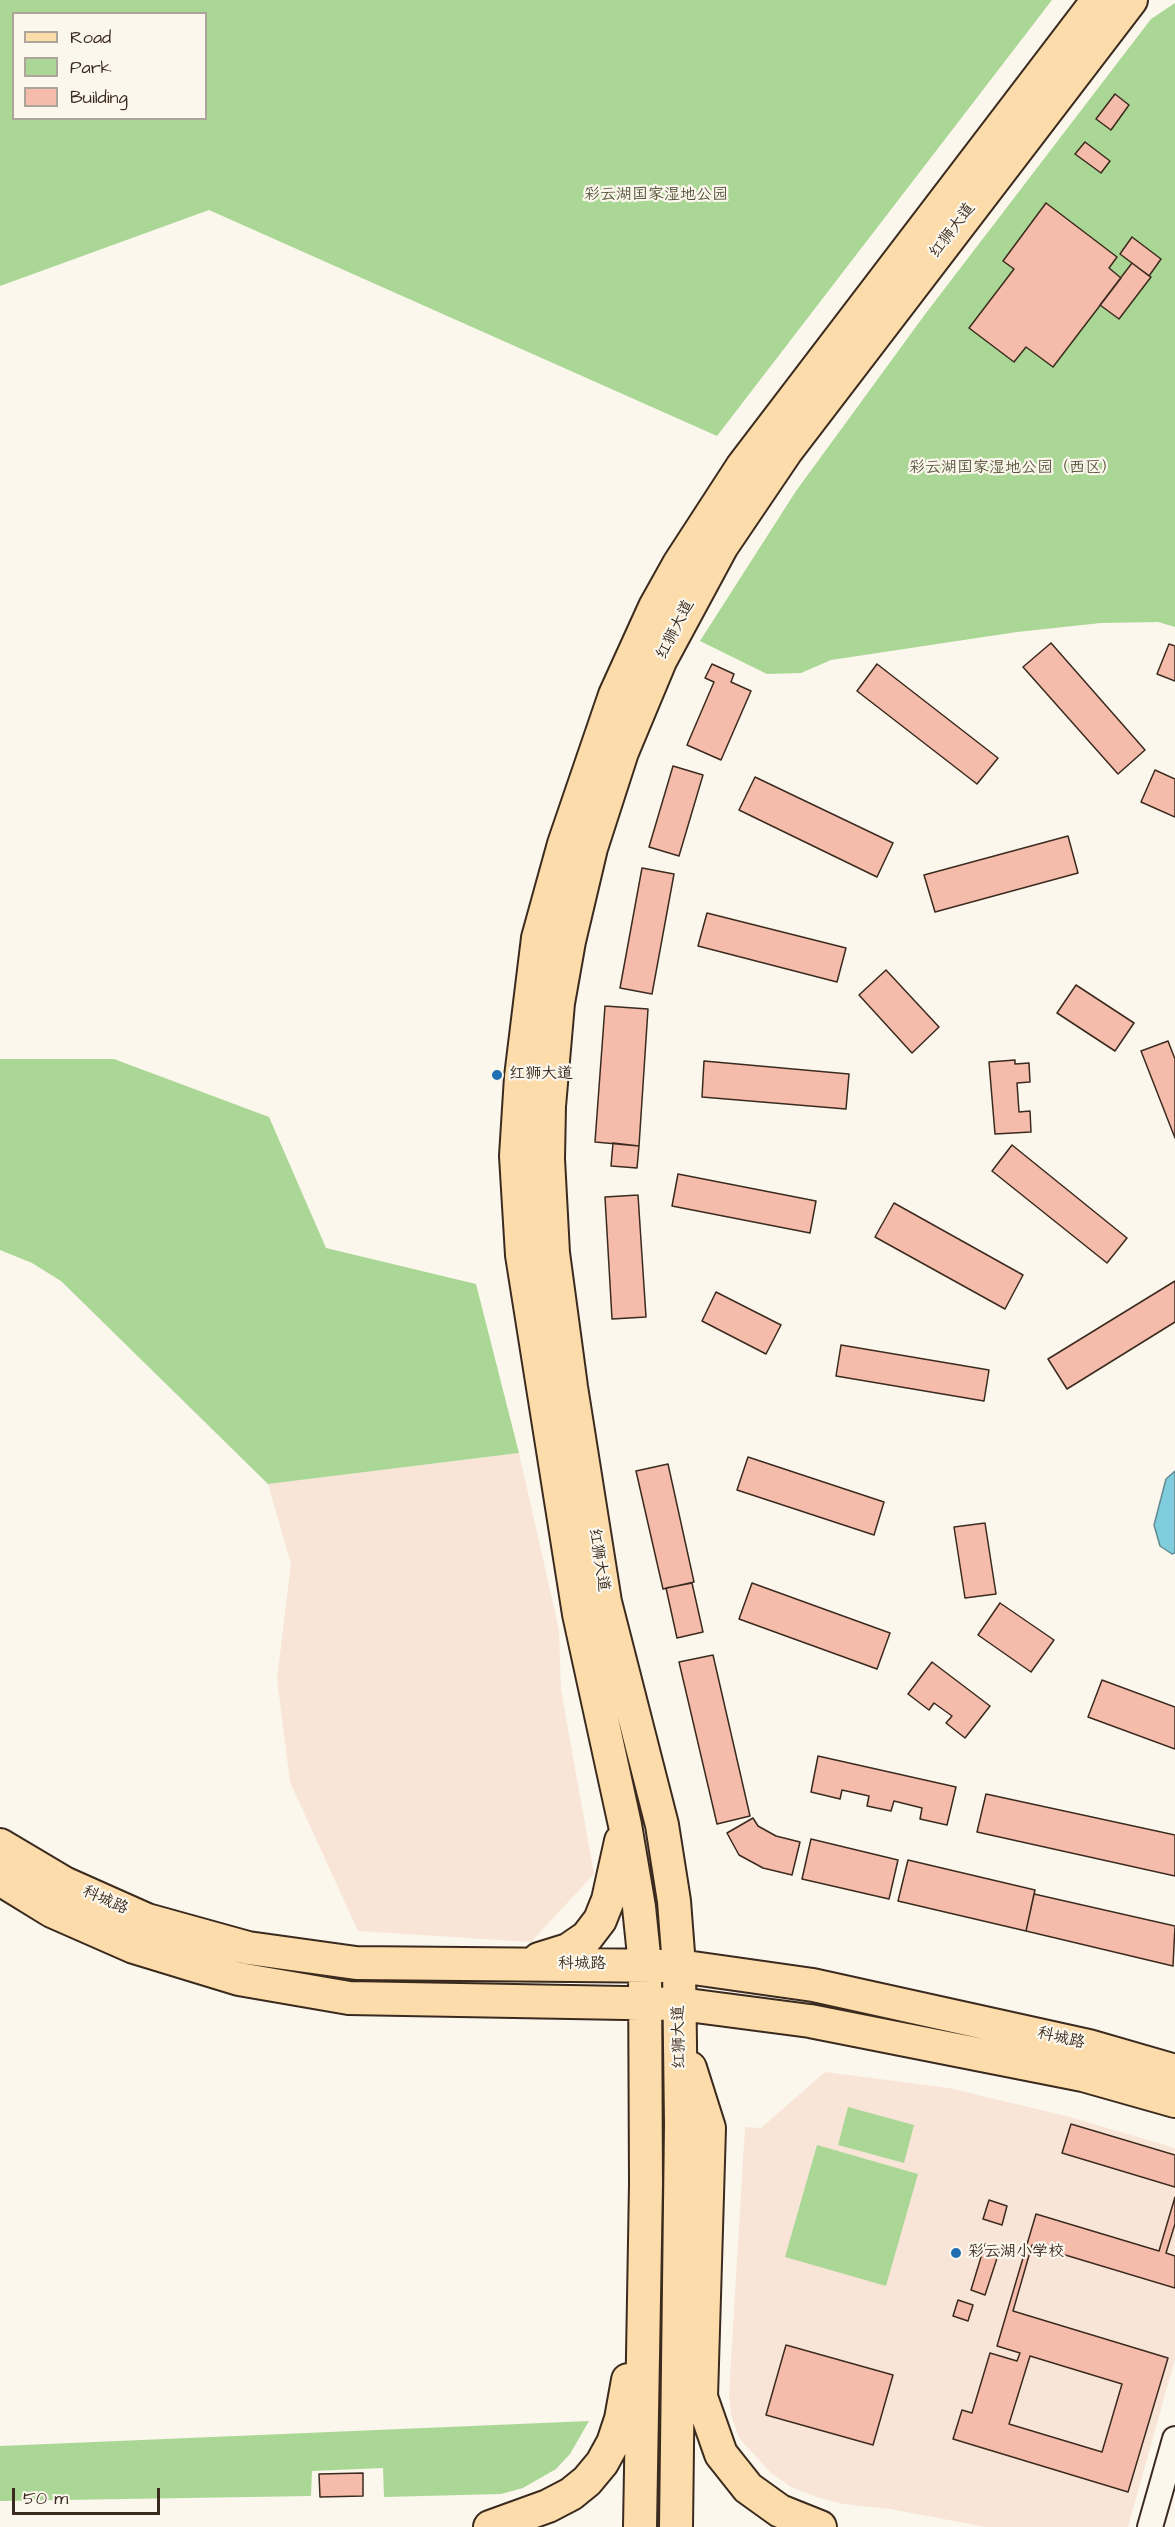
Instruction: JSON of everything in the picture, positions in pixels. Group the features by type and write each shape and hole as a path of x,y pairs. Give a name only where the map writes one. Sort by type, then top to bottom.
{"main road":[{"name":"红狮大道","path":"640,2527 646,2184 645,1965 639,1907 625,1825 579,1614 522,1256 516,1156 521,1077 538,938 581,788 615,695 655,607 699,531 775,424 1098,0"},
{"name":"红狮大道","path":"676,2527 679,1966 674,1902 662,1825 605,1602 571,1387 553,1253 548,1159 549,1106 558,1003 569,941 591,848 622,752 660,662 702,580 741,516 787,450 1131,0"},
{"path":"1037,121 1141,0"},
{"path":"522,1964 568,1950 587,1936 600,1920 608,1900 625,1825"},
{"name":"科城路","path":"0,1845 64,1883 147,1920 248,1948 356,1964 679,1966 813,1984 1089,2046 1175,2071"},
{"name":"科城路","path":"0,1879 52,1911 134,1947 239,1979 349,1998 645,2003 680,2019 810,2021 1083,2075 1175,2101"},
{"path":"680,2019 709,2128 700,2397 721,2454 748,2488 780,2511 820,2527"},
{"path":"490,2527 548,2506 571,2494 587,2481 602,2463 621,2419 628,2378 627,2127 646,2039"}],"street":[{"path":"1150,2527 1175,2439"}],"shaded area":[{"path":"519,1453 559,1630 561,1690 594,1874 531,1942 358,1931 290,1782 277,1679 291,1564 268,1484"},
{"name":"彩云湖小学校","path":"825,2072 949,2088 1070,2117 1175,2148 1175,2359 1128,2527 986,2527 890,2509 843,2504 791,2487 770,2472 739,2438 731,2415 729,2394 745,2127 761,2128"}],"green space":[{"name":"彩云湖国家湿地公园","path":"0,0 1052,0 717,436 209,210 0,286"},
{"name":"彩云湖国家湿地公园（西区）","path":"1175,3 1175,627 1158,622 1101,623 1017,632 831,660 801,673 767,674 700,641 796,491 926,313 1151,19"},
{"path":"0,1059 114,1059 269,1117 326,1248 476,1284 519,1453 268,1484 61,1281 32,1263 0,1250"},
{"path":"848,2107 914,2125 904,2163 838,2145"},
{"path":"817,2145 918,2174 886,2286 785,2257"},
{"path":"589,2421 570,2454 556,2469 523,2488 501,2494 384,2497 383,2468 312,2471 311,2496 0,2501 0,2446"}],"water":[{"path":"1175,1471 1175,1553 1172,1554 1160,1546 1154,1525 1166,1479"}],"building":[{"path":"1115,94 1129,105 1111,130 1096,119"},
{"path":"1085,142 1110,161 1101,173 1075,154"},
{"path":"1046,203 1117,257 1109,268 1121,278 1053,367 1026,347 1014,362 969,328 1014,269 1003,261"},
{"path":"1132,237 1161,259 1149,276 1120,254"},
{"path":"1132,263 1151,277 1119,319 1100,305"},
{"path":"1051,643 1145,750 1118,774 1023,667"},
{"path":"1169,644 1175,646 1175,681 1157,674"},
{"path":"712,664 734,674 731,682 751,691 721,760 687,745 714,682 705,678"},
{"path":"877,664 998,758 977,784 857,691"},
{"path":"673,766 703,775 679,856 649,847"},
{"path":"1155,770 1175,779 1175,817 1141,802"},
{"path":"755,777 893,843 877,877 739,810"},
{"path":"1068,836 1078,873 935,912 924,875"},
{"path":"642,868 674,874 652,994 620,988"},
{"path":"707,913 846,948 837,982 698,946"},
{"path":"886,970 939,1027 912,1053 859,995"},
{"path":"1076,985 1134,1023 1115,1051 1057,1013"},
{"path":"605,1006 648,1009 639,1146 595,1142"},
{"path":"1168,1041 1175,1059 1175,1138 1141,1051"},
{"path":"1015,1060 1015,1064 1029,1063 1030,1082 1017,1083 1019,1112 1030,1111 1031,1132 995,1134 989,1062"},
{"path":"704,1061 849,1074 846,1109 702,1097"},
{"path":"613,1143 639,1146 637,1168 611,1166"},
{"path":"1012,1145 1127,1238 1107,1263 992,1171"},
{"path":"678,1174 816,1201 810,1233 672,1206"},
{"path":"638,1195 646,1317 612,1319 605,1197"},
{"path":"894,1203 1023,1275 1005,1309 875,1237"},
{"path":"1175,1281 1175,1322 1067,1389 1048,1359"},
{"path":"716,1292 781,1325 766,1354 702,1321"},
{"path":"841,1345 989,1370 984,1401 836,1376"},
{"path":"748,1457 884,1502 874,1535 737,1490"},
{"path":"668,1464 694,1582 663,1589 636,1471"},
{"path":"985,1523 996,1594 965,1598 954,1527"},
{"path":"692,1583 703,1632 677,1638 666,1588"},
{"path":"752,1583 890,1633 877,1669 739,1619"},
{"path":"1000,1603 1054,1640 1031,1672 978,1635"},
{"path":"713,1655 750,1816 717,1824 679,1662"},
{"path":"932,1662 990,1706 965,1738 946,1723 952,1716 934,1703 929,1710 908,1694"},
{"path":"1102,1680 1175,1707 1175,1749 1088,1717"},
{"path":"818,1756 956,1787 947,1825 920,1819 922,1808 894,1801 891,1811 867,1806 869,1796 842,1790 840,1799 811,1792"},
{"path":"986,1794 1175,1835 1175,1876 977,1832"},
{"path":"753,1818 758,1826 776,1836 800,1842 792,1875 763,1868 739,1855 727,1833"},
{"path":"811,1839 898,1860 889,1899 802,1879"},
{"path":"908,1860 1035,1890 1026,1931 898,1901"},
{"path":"1034,1894 1175,1926 1173,1966 1026,1931"},
{"path":"1071,2124 1175,2155 1175,2187 1062,2153"},
{"path":"1175,2197 1175,2224 1166,2253 1175,2256 1175,2288 1032,2245 1013,2311 1168,2358 1128,2492 953,2439 962,2410 972,2413 990,2353 1017,2361 1020,2353 997,2346 1036,2214 1159,2251","holes":["1030,2356 1122,2384 1102,2452 1009,2424"]},
{"path":"989,2200 1007,2206 1002,2225 983,2219"},
{"path":"985,2244 1000,2249 985,2295 971,2290"},
{"path":"958,2300 973,2305 968,2321 953,2316"},
{"path":"786,2345 893,2375 873,2445 766,2415"},
{"path":"363,2473 363,2496 320,2497 319,2474"}],"place":[{"name":"红狮大道","path":"497,1075"},
{"name":"彩云湖小学校","path":"956,2253"}]}
